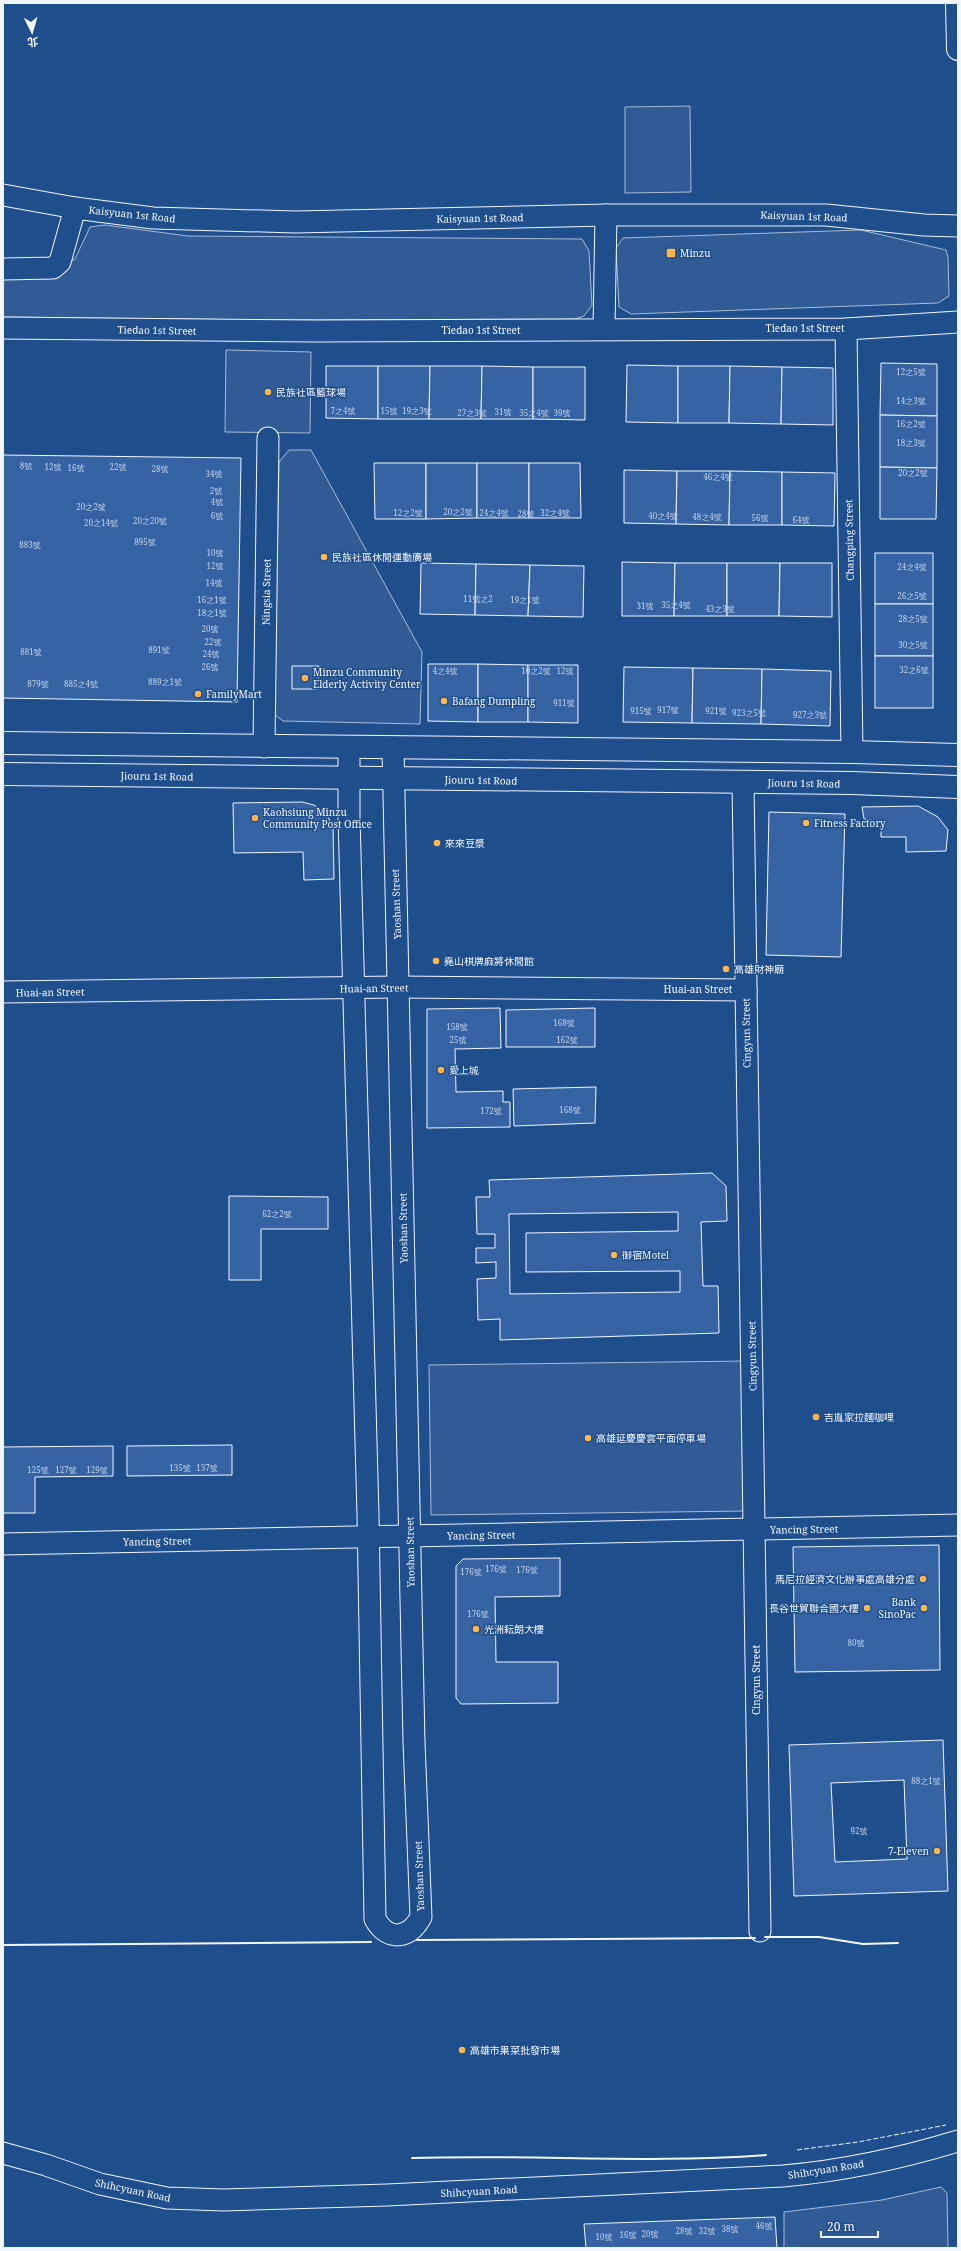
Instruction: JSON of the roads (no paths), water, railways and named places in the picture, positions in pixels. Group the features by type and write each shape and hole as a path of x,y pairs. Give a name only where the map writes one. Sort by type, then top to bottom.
{"main road":[{"path":"957,3 958,49"},
{"path":"3,743 264,747 852,752 958,755"},
{"name":"Jiouru 1st Road","path":"3,774 393,777 909,784 958,787"}],"street":[{"name":"Kaisyuan 1st Road","path":"3,195 75,208 153,218 296,222 606,215 826,215 958,226"},
{"path":"3,269 53,268 60,262 75,208"},
{"path":"604,328 606,215"},
{"name":"Tiedao 1st Street","path":"3,328 324,330 604,328 846,329 958,322"},
{"name":"Changping Street","path":"846,329 852,752"},
{"name":"Ningsia Street","path":"264,747 268,438"},
{"name":"Yaoshan Street","path":"349,747 369,1537 376,1919 380,1927 386,1932 398,1935 410,1932 421,1917 410,1536 393,747"},
{"name":"Cingyun Street","path":"743,782 760,1931"},
{"name":"Huai-an Street","path":"3,992 398,987 746,990"},
{"name":"Yancing Street","path":"3,1544 958,1525"},
{"name":"Shihcyuan Road","path":"3,2153 46,2165 100,2184 167,2198 223,2200 408,2194 783,2176 806,2174 908,2155 931,2150 958,2141"}],"place":[{"name":"Minzu","path":"671,253"},
{"name":"民族社區籃球場","path":"268,392"},
{"name":"民族社區休閒運動廣場","path":"324,557"},
{"name":"Minzu Community Elderly Activity Center","path":"305,678"},
{"name":"FamilyMart","path":"198,694"},
{"name":"Bafang Dumpling","path":"444,701"},
{"name":"Kaohsiung Minzu Community Post Office","path":"255,818"},
{"name":"Fitness Factory","path":"806,823"},
{"name":"來來豆漿","path":"437,843"},
{"name":"堯山棋牌麻將休閒館","path":"436,961"},
{"name":"高雄財神廟","path":"726,969"},
{"name":"愛上城","path":"441,1070"},
{"name":"御宿Motel","path":"614,1255"},
{"name":"吉胤家拉麵咖哩","path":"816,1417"},
{"name":"高雄延慶慶雲平面停車場","path":"588,1438"},
{"name":"馬尼拉經濟文化辦事處高雄分處","path":"923,1579"},
{"name":"長谷世貿聯合國大樓","path":"867,1608"},
{"name":"Bank SinoPac","path":"924,1608"},
{"name":"光洲耘朗大樓","path":"476,1629"},
{"name":"7-Eleven","path":"937,1851"},
{"name":"高雄市果菜批發市場","path":"462,2050"}]}
